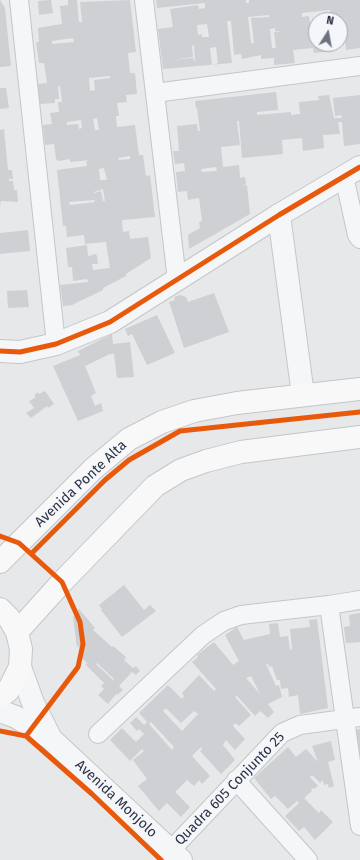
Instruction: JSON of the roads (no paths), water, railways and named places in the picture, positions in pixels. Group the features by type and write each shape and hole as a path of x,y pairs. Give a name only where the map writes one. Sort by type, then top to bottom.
{"main road":[{"name":"Avenida Ponte Alta","path":"0,562 93,469 129,439 162,422 194,411 237,403 360,389"},
{"path":"17,632 62,582 155,486 180,470 206,461 241,452 360,437"},
{"path":"0,609 9,618 17,632 22,650 20,667 8,691 0,697"}],"street":[{"path":"19,0 56,344"},
{"path":"144,0 177,280"},
{"path":"155,92 360,66"},
{"path":"0,351 20,352 56,344 110,322 279,215 352,172 357,235 360,239"},
{"path":"279,215 304,395"},
{"path":"98,734 204,635 224,621 241,615 360,600"},
{"path":"329,604 352,717 360,826"},
{"name":"Avenida Monjolo","path":"20,667 33,703 50,738"},
{"name":"Avenida Monjolo","path":"0,711 16,717 50,738 176,855"},
{"name":"Quadra 605 Conjunto 25","path":"176,855 236,780 282,733 290,728 300,725 352,717"},
{"path":"236,780 308,860"}]}
